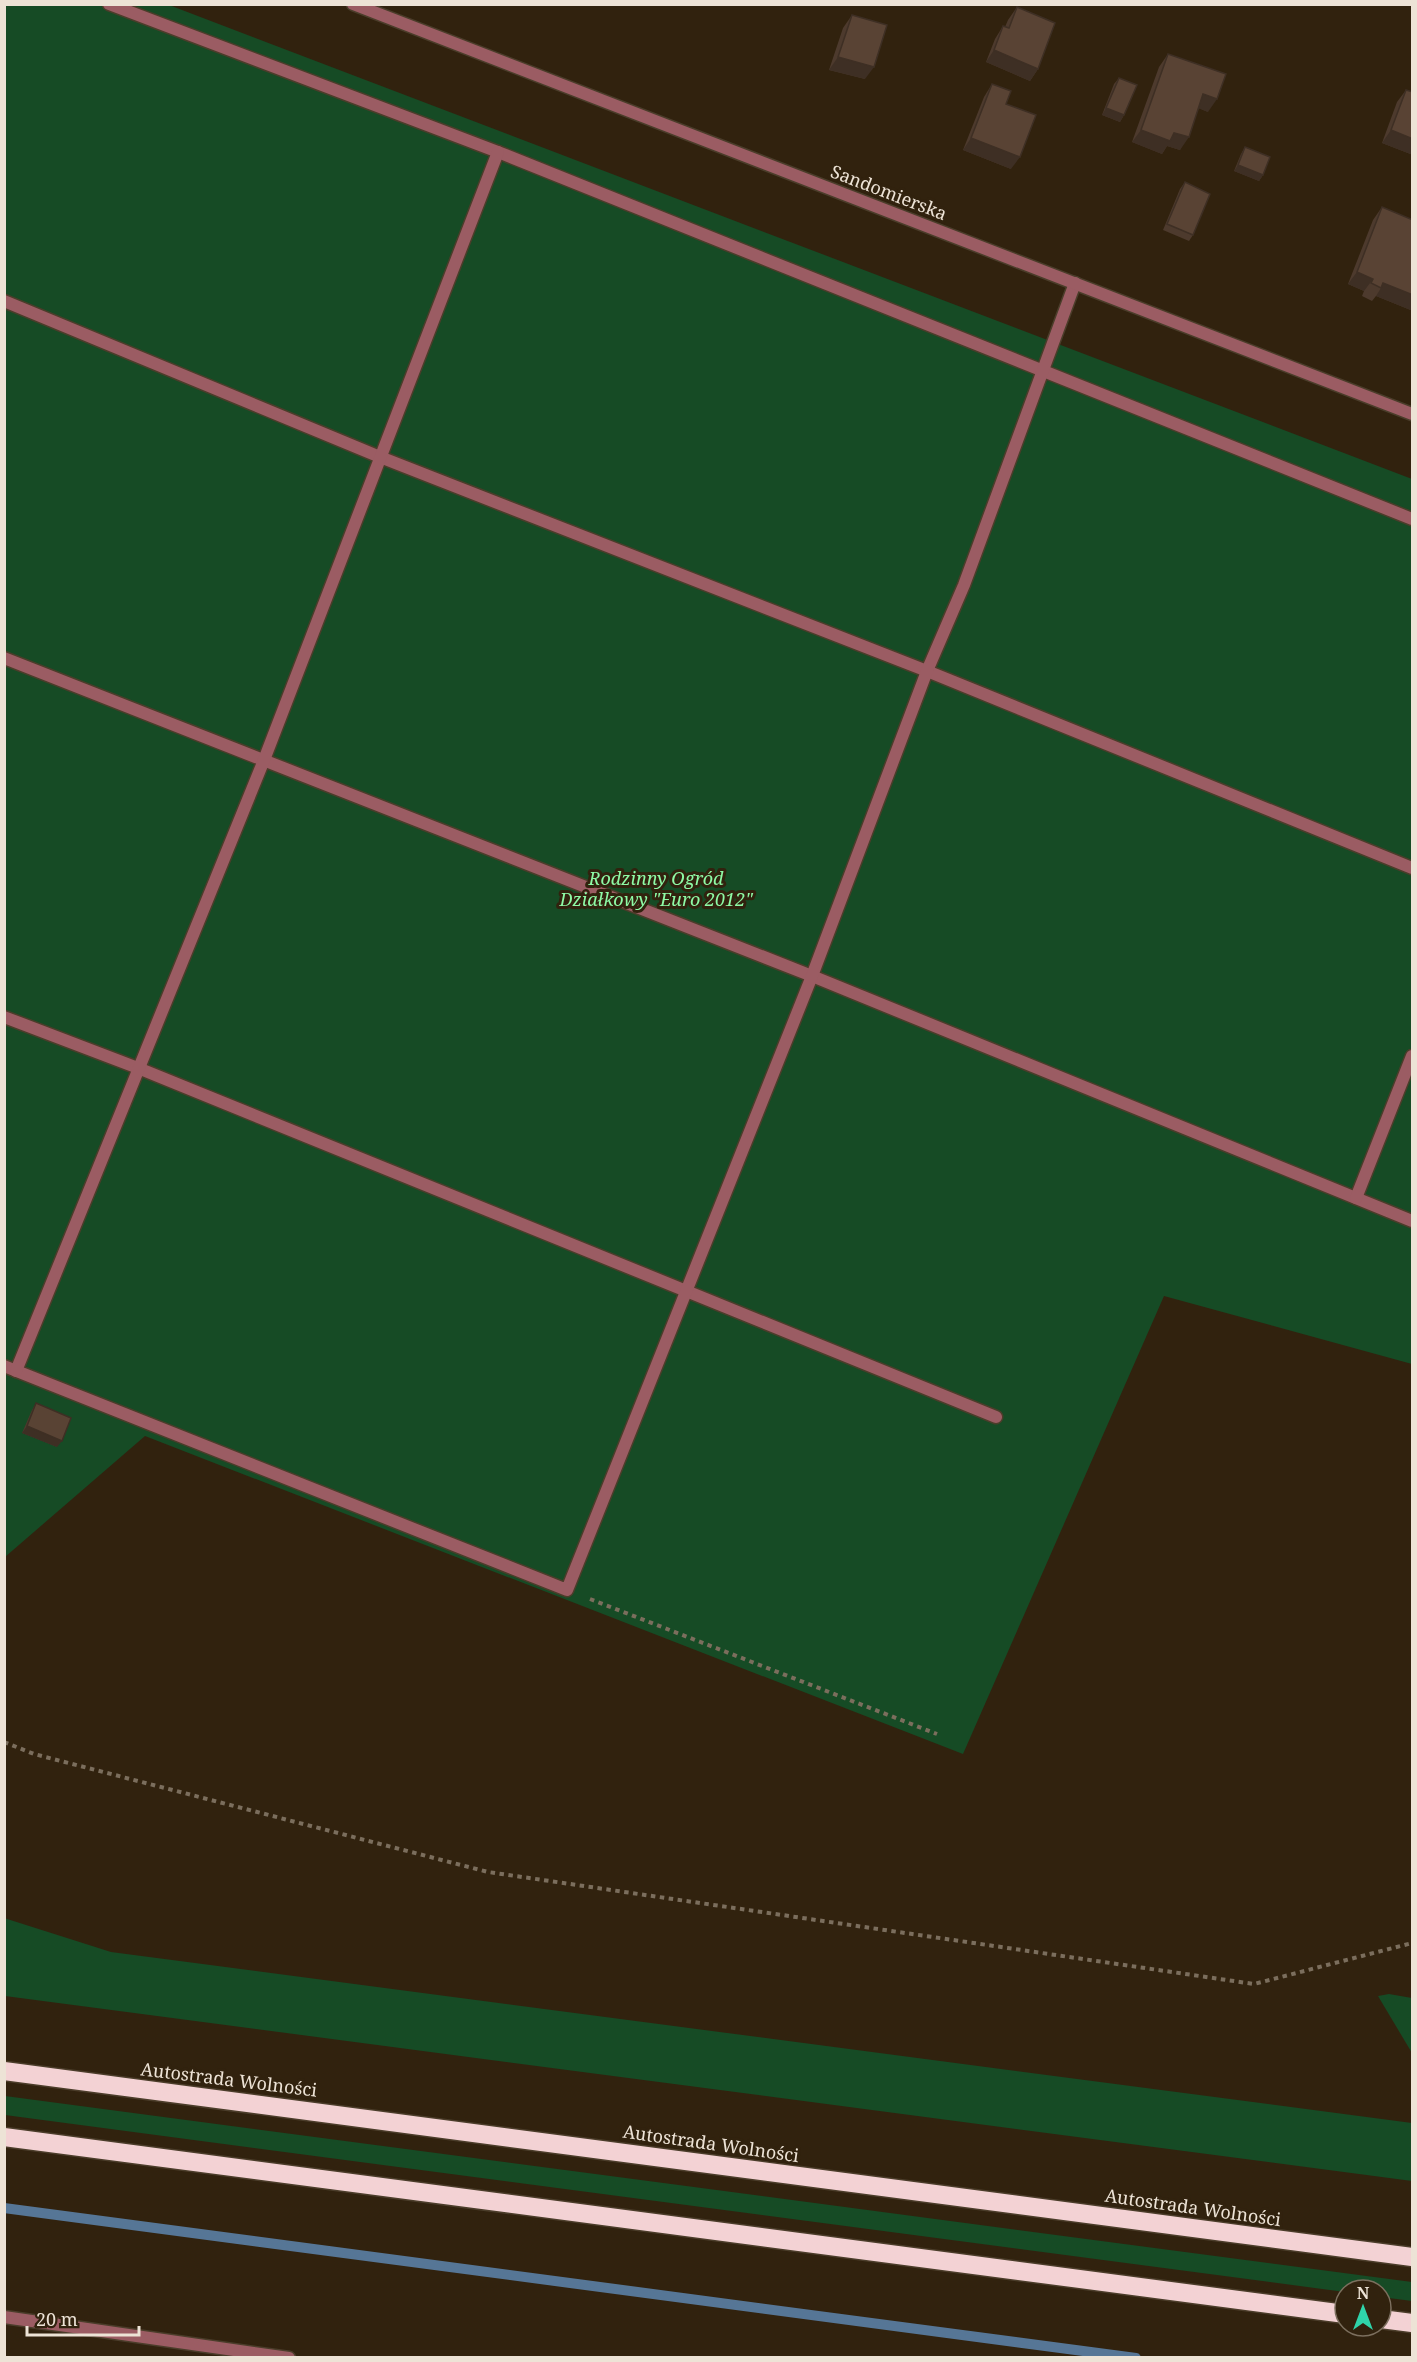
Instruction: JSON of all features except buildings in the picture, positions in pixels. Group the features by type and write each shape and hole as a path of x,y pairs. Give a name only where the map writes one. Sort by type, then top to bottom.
{"highway":[{"name":"Autostrada Wolności","path":"4,2071 1413,2258"},
{"path":"4,2137 1333,2312"},
{"path":"1393,2320 1413,2323"}],"street":[{"path":"109,4 498,152 1044,369 1413,519"},
{"name":"Sandomierska","path":"353,4 1413,414"},
{"path":"498,152 264,760 138,1068 10,1369 567,1590 812,975 927,671 964,585 1075,283"},
{"path":"4,302 380,457 927,671 1413,868"},
{"path":"4,658 812,975 1413,1221"},
{"path":"4,1017 138,1068 996,1416"},
{"path":"1356,1198 1413,1056"},
{"path":"4,2317 289,2358"}],"path":[{"path":"567,1590 937,1734"},
{"path":"4,1742 34,1754 488,1872 1254,1984 1413,1943"}],"green space":[{"name":"Rodzinny Ogród Działkowy \"Euro 2012\"","path":"5,5 169,5 1412,479 1412,1364 1164,1296 963,1754 145,1436 5,1557"},
{"path":"4,1918 111,1952 1412,2123 1412,2181 5,1996"},
{"path":"1389,1994 1412,1998 1412,2053 1378,1996"},
{"path":"5,2096 1382,2278 1333,2278 1333,2290 5,2115"},
{"path":"1393,2279 1412,2282 1412,2301 1393,2299"}],"waterway":[{"path":"4,2208 1136,2358"}]}
